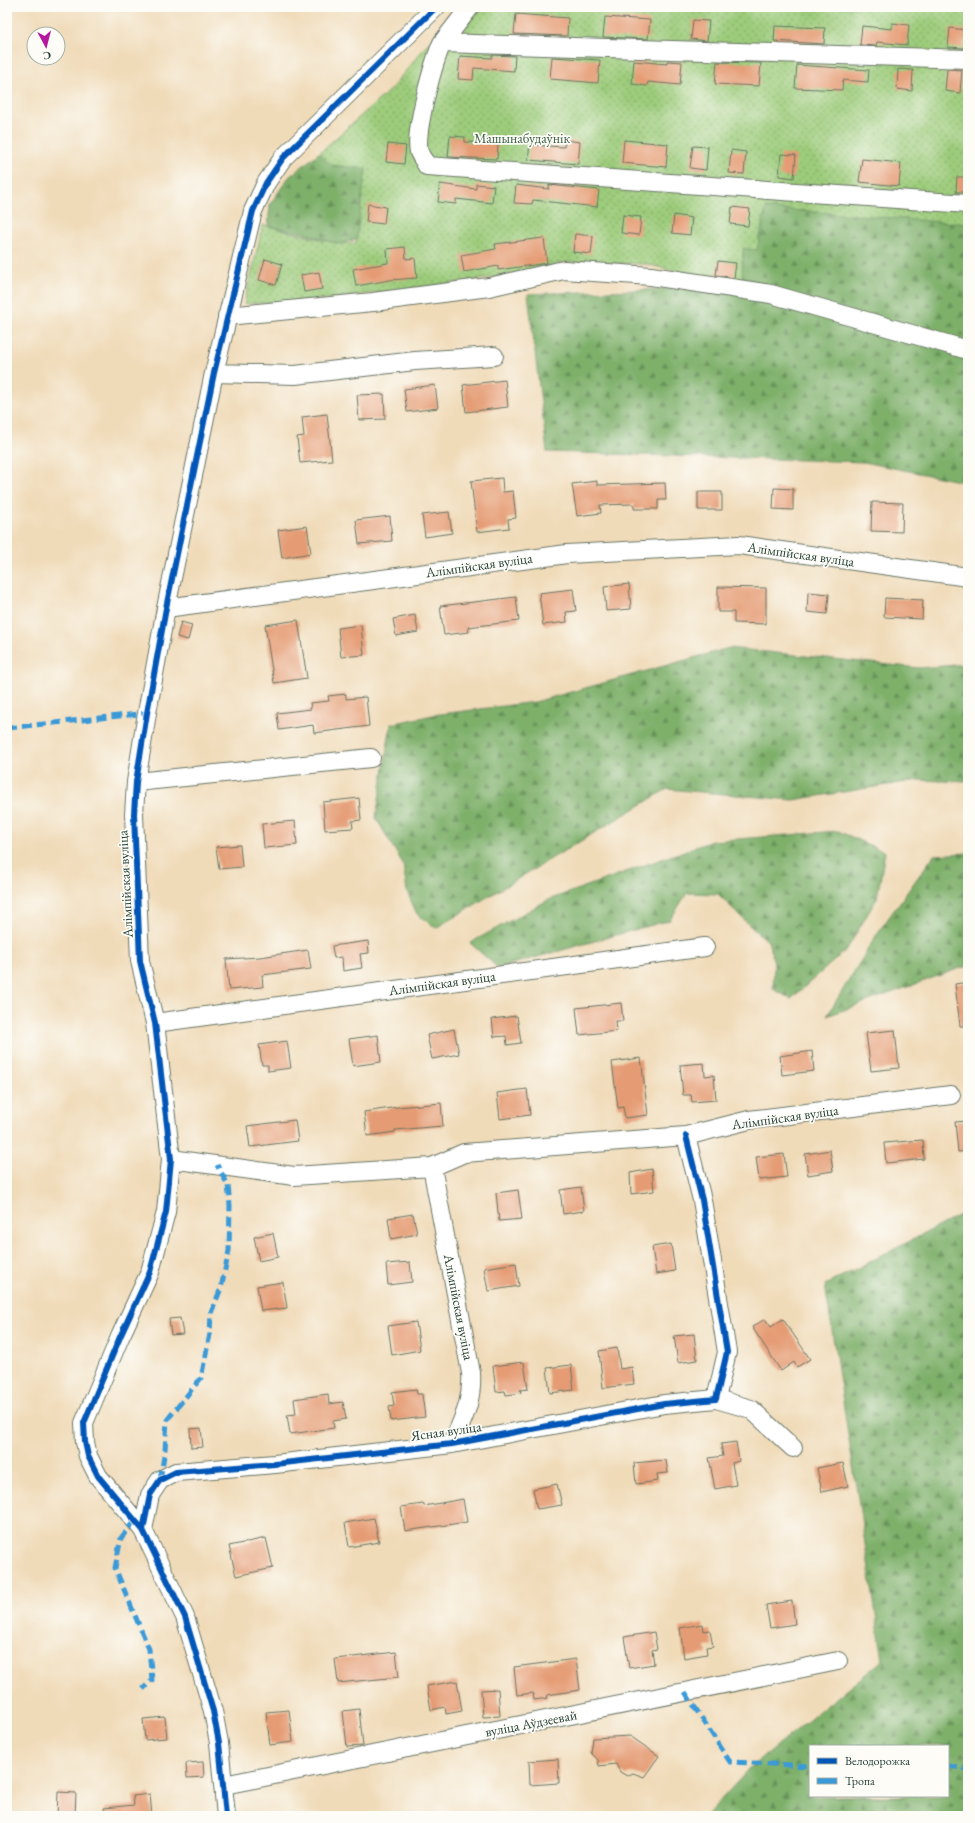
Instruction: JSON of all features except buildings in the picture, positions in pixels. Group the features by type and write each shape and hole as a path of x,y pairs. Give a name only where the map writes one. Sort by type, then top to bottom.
{"street":[{"path":"166,608 227,316 253,212 266,183 283,158 436,7"},
{"path":"470,7 442,43 436,58 418,134 419,153 427,166 968,204"},
{"path":"442,43 968,59"},
{"path":"227,316 373,302 489,287 564,270 651,276 771,294 968,350"},
{"path":"214,373 295,375 407,362 494,356"},
{"name":"Алімпійская вуліца","path":"951,1095 749,1120 686,1136 464,1153 432,1167 294,1176 171,1159 155,1023 140,961 134,814 136,782 166,608 566,554 739,545 968,577"},
{"path":"136,782 371,758"},
{"name":"Алімпійская вуліца","path":"155,1023 705,947"},
{"path":"686,1136 702,1200 727,1352 716,1399 751,1409 793,1448"},
{"path":"171,1159 166,1212 150,1272 120,1337 84,1423 85,1442 88,1456 98,1476 143,1530 185,1617 214,1718 219,1743 226,1816"},
{"name":"Алімпійская вуліца","path":"432,1167 471,1373 472,1389 469,1406 452,1444"},
{"name":"Ясная вуліца","path":"143,1530 150,1495 160,1480 176,1472 275,1464 452,1444 664,1404 716,1399"},
{"name":"вуліца Аўдзеевай","path":"224,1785 838,1661"}],"green space":[{"name":"Машынабудаўнік","path":"458,7 968,7 968,224 766,208 757,250 743,248 742,286 645,264 567,262 492,278 329,299 244,304 263,225 339,244 356,243 366,169 331,165 319,153 390,90"},
{"path":"319,153 331,165 366,169 357,239 339,244 303,233 268,226 270,204 289,177"},
{"path":"766,208 968,224 968,483 864,462 547,452 528,294 742,286 743,248 757,250"},
{"path":"729,648 919,668 968,664 968,782 919,780 793,800 667,789 436,928 417,914 407,892 403,864 376,818 391,724 433,715 535,702"},
{"path":"838,831 885,852 877,898 847,949 791,999 773,989 774,963 768,941 751,927 718,894 687,893 670,920 498,968 470,943 548,900 712,841"},
{"path":"968,853 968,967 963,967 827,1016 879,931 934,855"},
{"path":"968,1211 968,1816 706,1816 751,1767 883,1660 825,1285"}],"marked path":[{"path":"7,728 147,713"},
{"path":"160,1480 165,1450 167,1420 201,1378 210,1334 211,1313 221,1288 229,1251 230,1206 228,1185 217,1165"},
{"path":"135,1520 121,1538 115,1568 149,1649 152,1680 143,1689"},
{"path":"685,1692 730,1762 809,1766"},
{"path":"949,1766 968,1769"}],"cycle path":[{"path":"226,1816 219,1743 213,1711 185,1617 143,1530 98,1476 88,1456 85,1442 84,1423 120,1337 150,1272 166,1212 171,1159 155,1023 140,961 134,814 136,782 166,608 214,373 253,211 266,183 283,158 436,7"},
{"path":"143,1530 150,1495 160,1480 176,1472 275,1464 452,1444 664,1404 716,1399 727,1352 702,1200 686,1136"}]}
